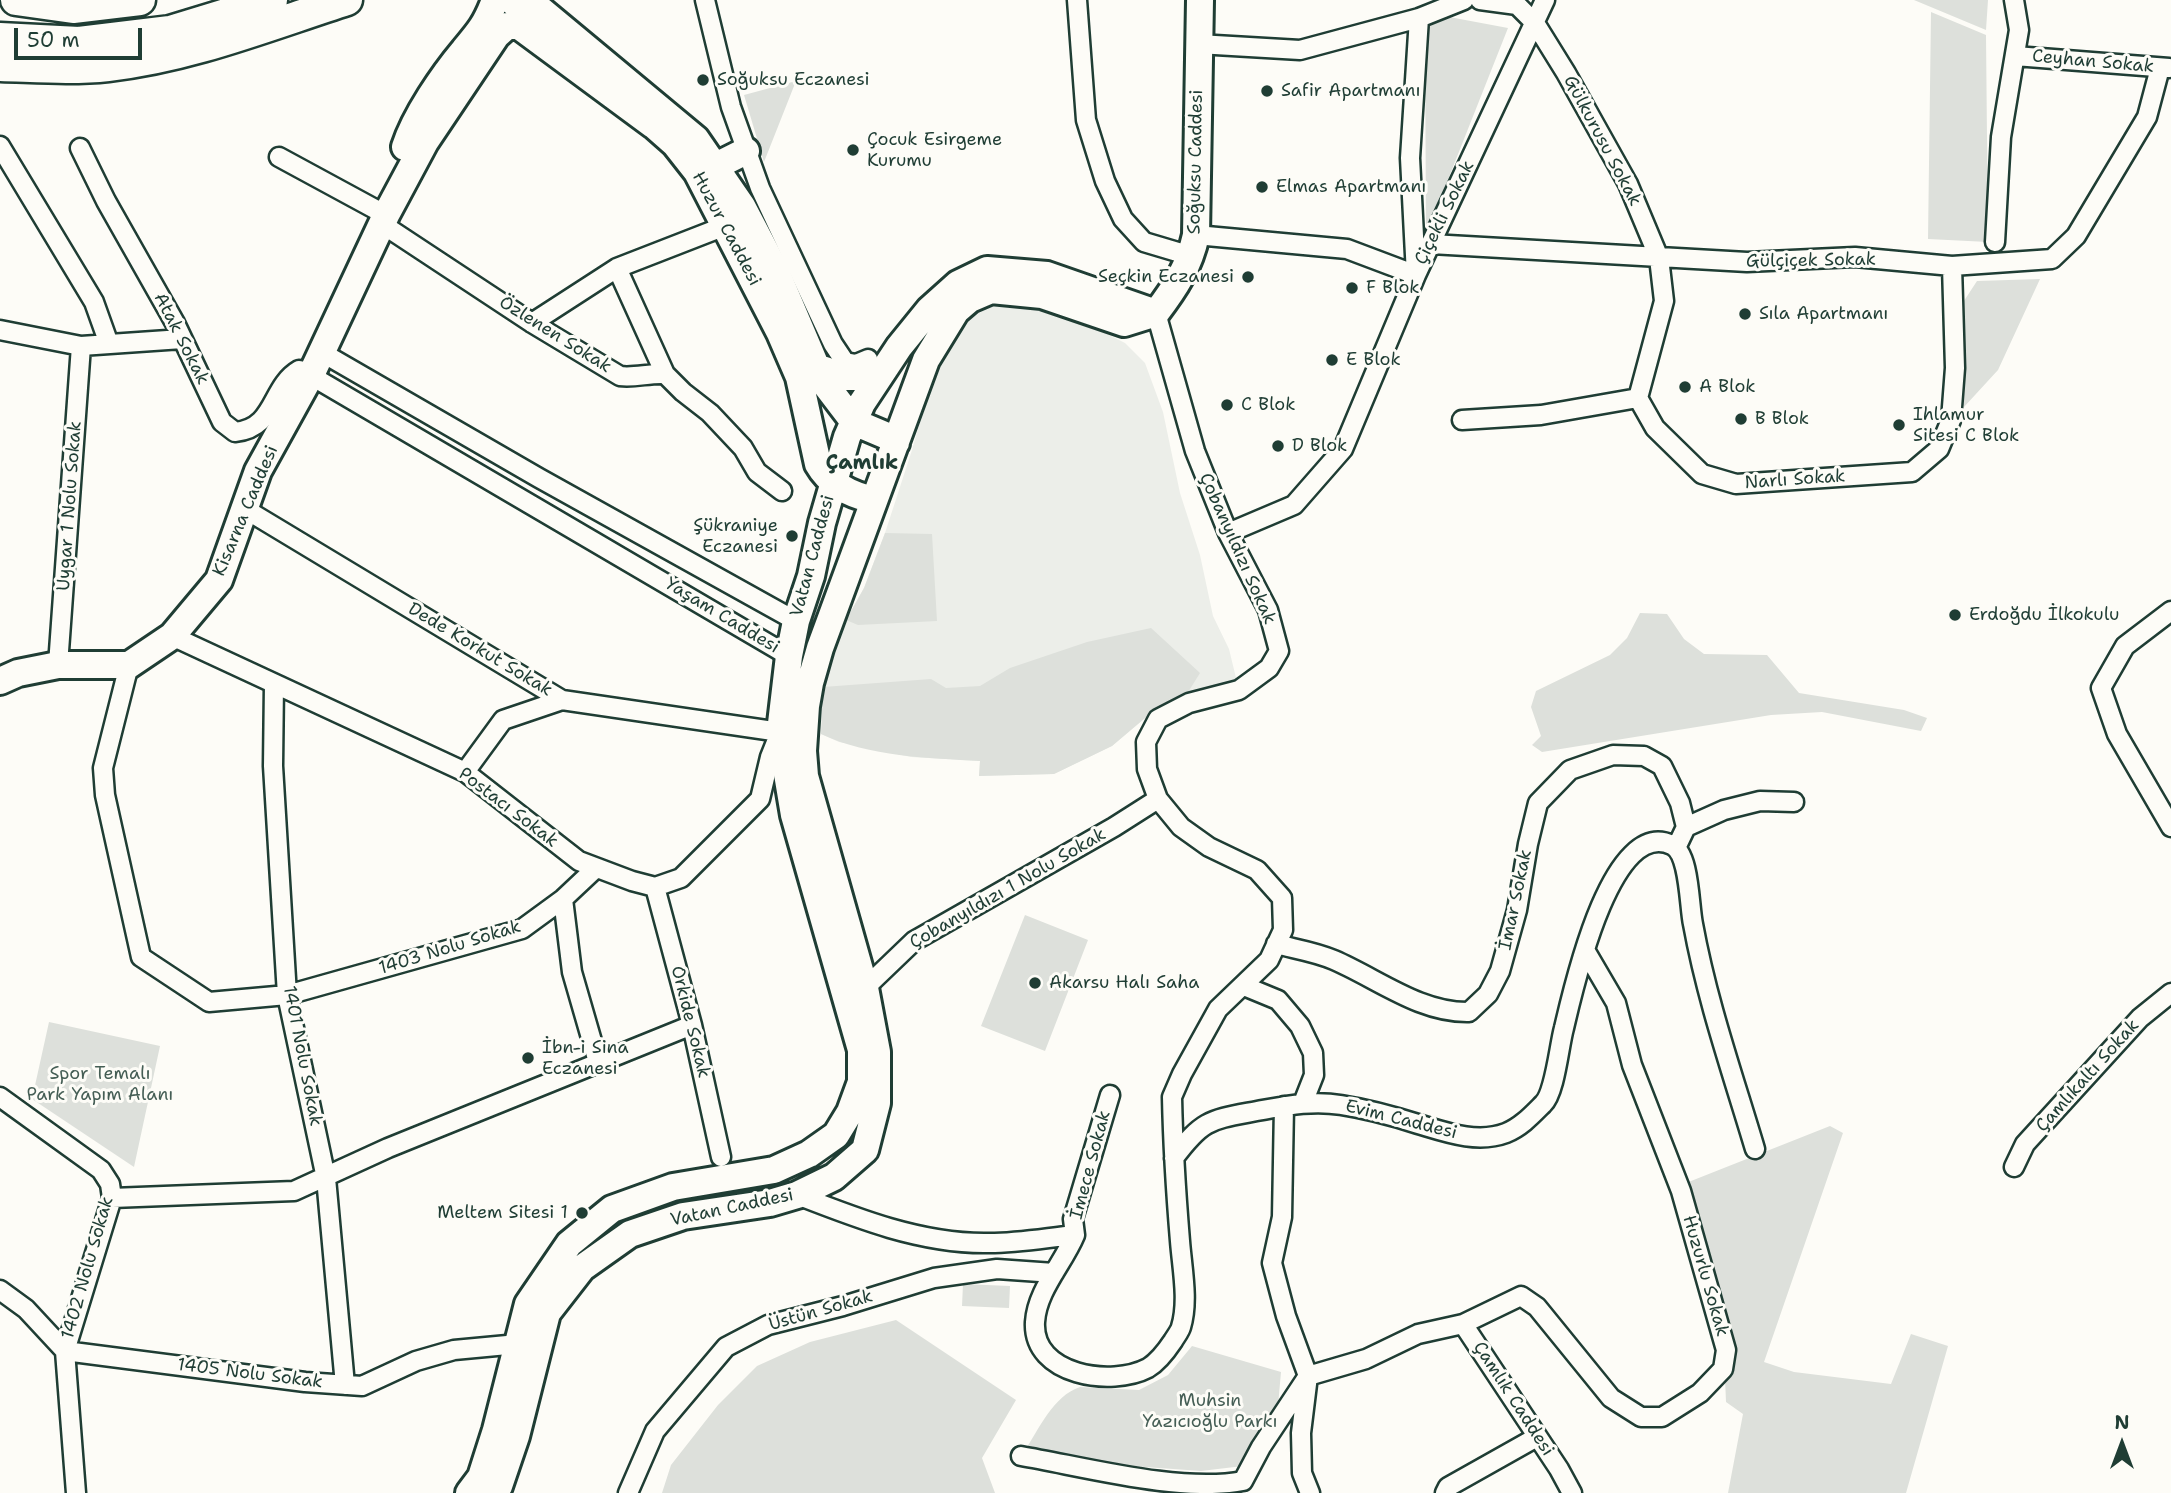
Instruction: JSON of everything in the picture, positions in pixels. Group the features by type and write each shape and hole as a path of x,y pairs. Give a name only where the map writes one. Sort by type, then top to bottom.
{"main road":[{"path":"16,0 73,8 140,0"},
{"path":"0,38 79,42 170,31 272,0"},
{"path":"0,66 110,66 183,53 347,0"}],"street":[{"path":"385,217 406,142 428,102 463,50 487,21 495,0"},
{"name":"Huzur Caddesi","path":"510,0 675,144 697,172 780,333 799,377 818,464 833,481"},
{"name":"Huzur Caddesi","path":"530,0 696,139 742,206 775,269 822,380 854,422"},
{"path":"705,0 731,107 765,200 833,344 845,362 874,368"},
{"path":"1077,0 1086,120 1105,180 1123,219 1144,242 1194,246 1347,249 1416,275 1410,158 1419,18"},
{"name":"Soğuksu Caddesi","path":"1156,313 1177,286 1194,246 1200,0"},
{"path":"1198,44 1300,50 1419,18 1464,0"},
{"name":"Gülkurusu Sokak","path":"1480,0 1517,5 1535,23 1628,184 1658,258 1664,301 1638,398"},
{"name":"Çiçekli Sokak","path":"1228,533 1294,505 1343,449 1416,275 1545,0"},
{"path":"1995,242 2001,137 2020,30 2014,0"},
{"path":"385,217 425,142 496,36 507,26 519,26 653,125"},
{"name":"Ceyhan Sokak","path":"2015,56 2165,68"},
{"name":"Gülçiçek Sokak","path":"1431,244 1747,262 1855,257 1952,266 2052,259 2076,236 2147,117 2165,68"},
{"path":"0,146 94,302 108,344"},
{"name":"Atak Sokak","path":"80,148 106,201 175,323 222,422 235,432 248,430 264,419 293,373 316,363"},
{"path":"716,166 746,150"},
{"name":"Özlenen Sokak","path":"279,157 385,217 533,323 620,376 633,378 647,373 665,374"},
{"name":"Kisarna Caddesi","path":"129,665 172,636 219,580 258,471 316,363 385,217"},
{"path":"533,323 617,268 725,226"},
{"name":"Narlı Sokak","path":"1638,398 1655,428 1702,474 1736,484 1912,472 1939,449 1951,420 1955,368 1952,266"},
{"path":"617,268 665,374 710,413 743,448 757,472 782,491"},
{"name":"Vatan Caddesi","path":"469,1493 481,1476 496,1430 528,1304 569,1244 612,1209 673,1186 774,1170 810,1154 836,1135 850,1112 861,1082 861,1050 794,815 780,732 796,621 811,576 840,455 874,368 899,347 929,310 958,284 987,270 1047,275 1156,313"},
{"name":"Vatan Caddesi","path":"494,1493 499,1486 516,1436 547,1313 582,1268 630,1234 670,1220 770,1203 797,1195 834,1177 865,1150 877,1103 877,1052 865,988 805,776 803,751 810,683 843,582 926,360 956,311 970,299 991,290 1042,295 1124,324 1156,313"},
{"name":"Çobanyıldızı Sokak","path":"1156,313 1195,451 1228,533 1268,610 1279,651 1269,668 1239,690 1189,703 1158,719 1146,742 1147,769 1158,799 1181,827 1209,847 1257,870 1282,898 1283,930 1269,960 1218,1009 1182,1073 1172,1097 1174,1158"},
{"path":"0,330 81,346 182,339"},
{"name":"Uygar 1 Nolu Sokak","path":"58,665 81,346"},
{"name":"Yaşam Caddesi","path":"316,363 423,411 796,621"},
{"name":"Yaşam Caddesi","path":"316,363 409,433 789,656"},
{"path":"816,367 847,377 874,368"},
{"path":"1462,420 1541,415 1638,398"},
{"path":"409,433 423,411"},
{"path":"854,422 887,436 896,443"},
{"path":"526,502 539,478"},
{"path":"833,481 844,491 874,500"},
{"name":"Dede Korkut Sokak","path":"245,509 562,700 780,732"},
{"name":"Yaşam Caddesi","path":"655,576 668,551"},
{"path":"2171,611 2125,646 2101,688 2117,734 2171,827"},
{"name":"Postacı Sokak","path":"172,636 465,772 579,862 655,887"},
{"path":"0,681 18,673 58,665 129,665"},
{"name":"1403 Nolu Sokak","path":"129,665 103,768 105,795 141,957 209,1002 287,995 522,929 563,900 596,868"},
{"name":"1401 Nolu Sokak","path":"274,684 273,766 287,995 326,1178 345,1385"},
{"path":"465,772 503,720 562,700"},
{"path":"655,887 681,878 760,799 770,757 780,732"},
{"name":"İmar Sokak","path":"1276,944 1331,958 1419,1003 1449,1012 1469,1012 1488,994 1500,971 1517,910 1538,803 1570,770 1613,755 1644,756 1662,766 1680,803 1686,827"},
{"name":"Çobanyıldızı 1 Nolu Sokak","path":"865,988 914,941 1158,799"},
{"path":"1755,1149 1713,1007 1693,924 1685,867 1676,848 1686,827 1724,810 1760,801 1794,802"},
{"name":"Evim Caddesi","path":"1174,1158 1191,1135 1209,1121 1303,1103 1338,1104 1477,1138 1505,1134 1525,1122 1548,1100 1564,1028 1586,950 1599,910 1620,867 1640,846 1655,842 1670,844 1676,848"},
{"name":"Orkide Sokak","path":"655,887 692,1025 721,1157"},
{"path":"563,900 572,972 598,1062"},
{"name":"Huzurlu Sokak","path":"1464,1324 1521,1296 1537,1307 1611,1398 1641,1417 1662,1418 1700,1394 1723,1369 1726,1349 1681,1191 1632,1065 1616,1003 1586,950"},
{"path":"1244,986 1278,1000 1300,1026 1313,1053 1314,1075 1303,1103"},
{"name":"Çamlıkaltı Sokak","path":"2014,1167 2025,1144 2140,1018 2171,993"},
{"path":"112,1198 294,1191 388,1148 692,1025"},
{"name":"İmece Sokak","path":"1075,1235 1073,1219 1110,1096"},
{"name":"1402 Nolu Sokak","path":"0,1097 102,1170 110,1184 112,1198 65,1351 76,1493"},
{"path":"1284,1106 1282,1216 1272,1263 1286,1315 1308,1376 1301,1433 1302,1473 1310,1493"},
{"path":"797,1195 862,1220 931,1237 984,1243 1075,1235 1038,1304 1035,1324 1038,1341 1048,1355 1061,1366 1080,1373 1105,1377 1132,1375 1151,1367 1168,1349 1181,1328 1184,1295 1174,1158"},
{"name":"Üstün Sokak","path":"628,1493 655,1431 726,1347 768,1325 843,1306 934,1278 997,1269 1054,1273"},
{"path":"0,1290 26,1309 65,1351"},
{"name":"Çamlık Caddesi","path":"1308,1376 1366,1360 1418,1334 1464,1324 1572,1493"},
{"name":"1405 Nolu Sokak","path":"65,1351 305,1382 362,1386 416,1361 454,1350 518,1344"},
{"path":"1021,1456 1149,1479 1220,1485 1243,1481 1261,1447 1308,1376"},
{"path":"1445,1493 1448,1487 1537,1437"}],"shaded area":[{"path":"1012,299 1046,303 1125,343 1145,363 1163,412 1180,493 1200,555 1213,616 1229,649 1237,682 1185,697 1151,713 1112,746 1054,774 979,776 980,761 911,757 839,742 821,734 823,687 835,640 864,588 885,533 935,368 961,325 989,305"}],"green space":[{"path":"1914,0 1988,0 1986,30"},
{"path":"1931,12 1986,35 1988,242 1928,239"},
{"path":"1444,16 1508,28 1426,235 1425,30"},
{"path":"796,81 764,162 744,95"},
{"path":"2040,279 1998,370 1964,407 1961,398 1960,307 1977,281"},
{"path":"885,533 932,534 937,621 858,625 846,620 864,588"},
{"path":"1640,613 1667,614 1684,639 1704,654 1767,655 1799,693 1904,710 1927,718 1921,731 1822,712 1771,715 1542,752 1532,745 1541,736 1531,707 1536,691 1610,655 1627,638"},
{"path":"1151,628 1200,673 1185,697 1151,713 1112,746 1054,774 979,776 980,761 879,752 859,748 821,734 823,687 931,679 946,688 980,686 1010,668 1087,642"},
{"name":"Akarsu Halı Saha","path":"1025,915 1088,940 1045,1051 981,1026"},
{"name":"Spor Temalı Park Yapım Alanı","path":"49,1022 160,1046 134,1167 32,1099"},
{"path":"1830,1126 1843,1133 1764,1362 1794,1372 1891,1384 1911,1334 1948,1346 1906,1493 1728,1493 1743,1414 1726,1402 1725,1378 1686,1183"},
{"path":"963,1284 1010,1286 1009,1308 962,1306"},
{"path":"896,1320 1016,1400 982,1458 995,1493 662,1493 671,1465 718,1405 757,1366 810,1342"},
{"name":"Muhsin Yazıcıoğlu Parkı","path":"1192,1346 1281,1372 1278,1406 1243,1466 1201,1471 1103,1464 1024,1452 1047,1414 1070,1391 1080,1387 1139,1390 1168,1375"}],"place":[{"name":"Soğuksu Eczanesi","path":"703,80"},
{"name":"Safir Apartmanı","path":"1267,91"},
{"name":"Çocuk Esirgeme Kurumu","path":"853,150"},
{"name":"Elmas Apartmanı","path":"1262,187"},
{"name":"Seçkin Eczanesi","path":"1248,277"},
{"name":"F Blok","path":"1352,288"},
{"name":"Sıla Apartmanı","path":"1745,314"},
{"name":"E Blok","path":"1332,360"},
{"name":"A Blok","path":"1685,387"},
{"name":"C Blok","path":"1227,405"},
{"name":"B Blok","path":"1741,419"},
{"name":"Ihlamur Sitesi C Blok","path":"1899,425"},
{"name":"D Blok","path":"1278,446"},
{"name":"Şükraniye Eczanesi","path":"792,536"},
{"name":"Erdoğdu İlkokulu","path":"1955,615"},
{"name":"Akarsu Halı Saha","path":"1035,983"},
{"name":"İbn-i Sina Eczanesi","path":"528,1058"},
{"name":"Meltem Sitesi 1","path":"582,1213"}],"district":[{"name":"Çamlık","path":"862,464"}]}
